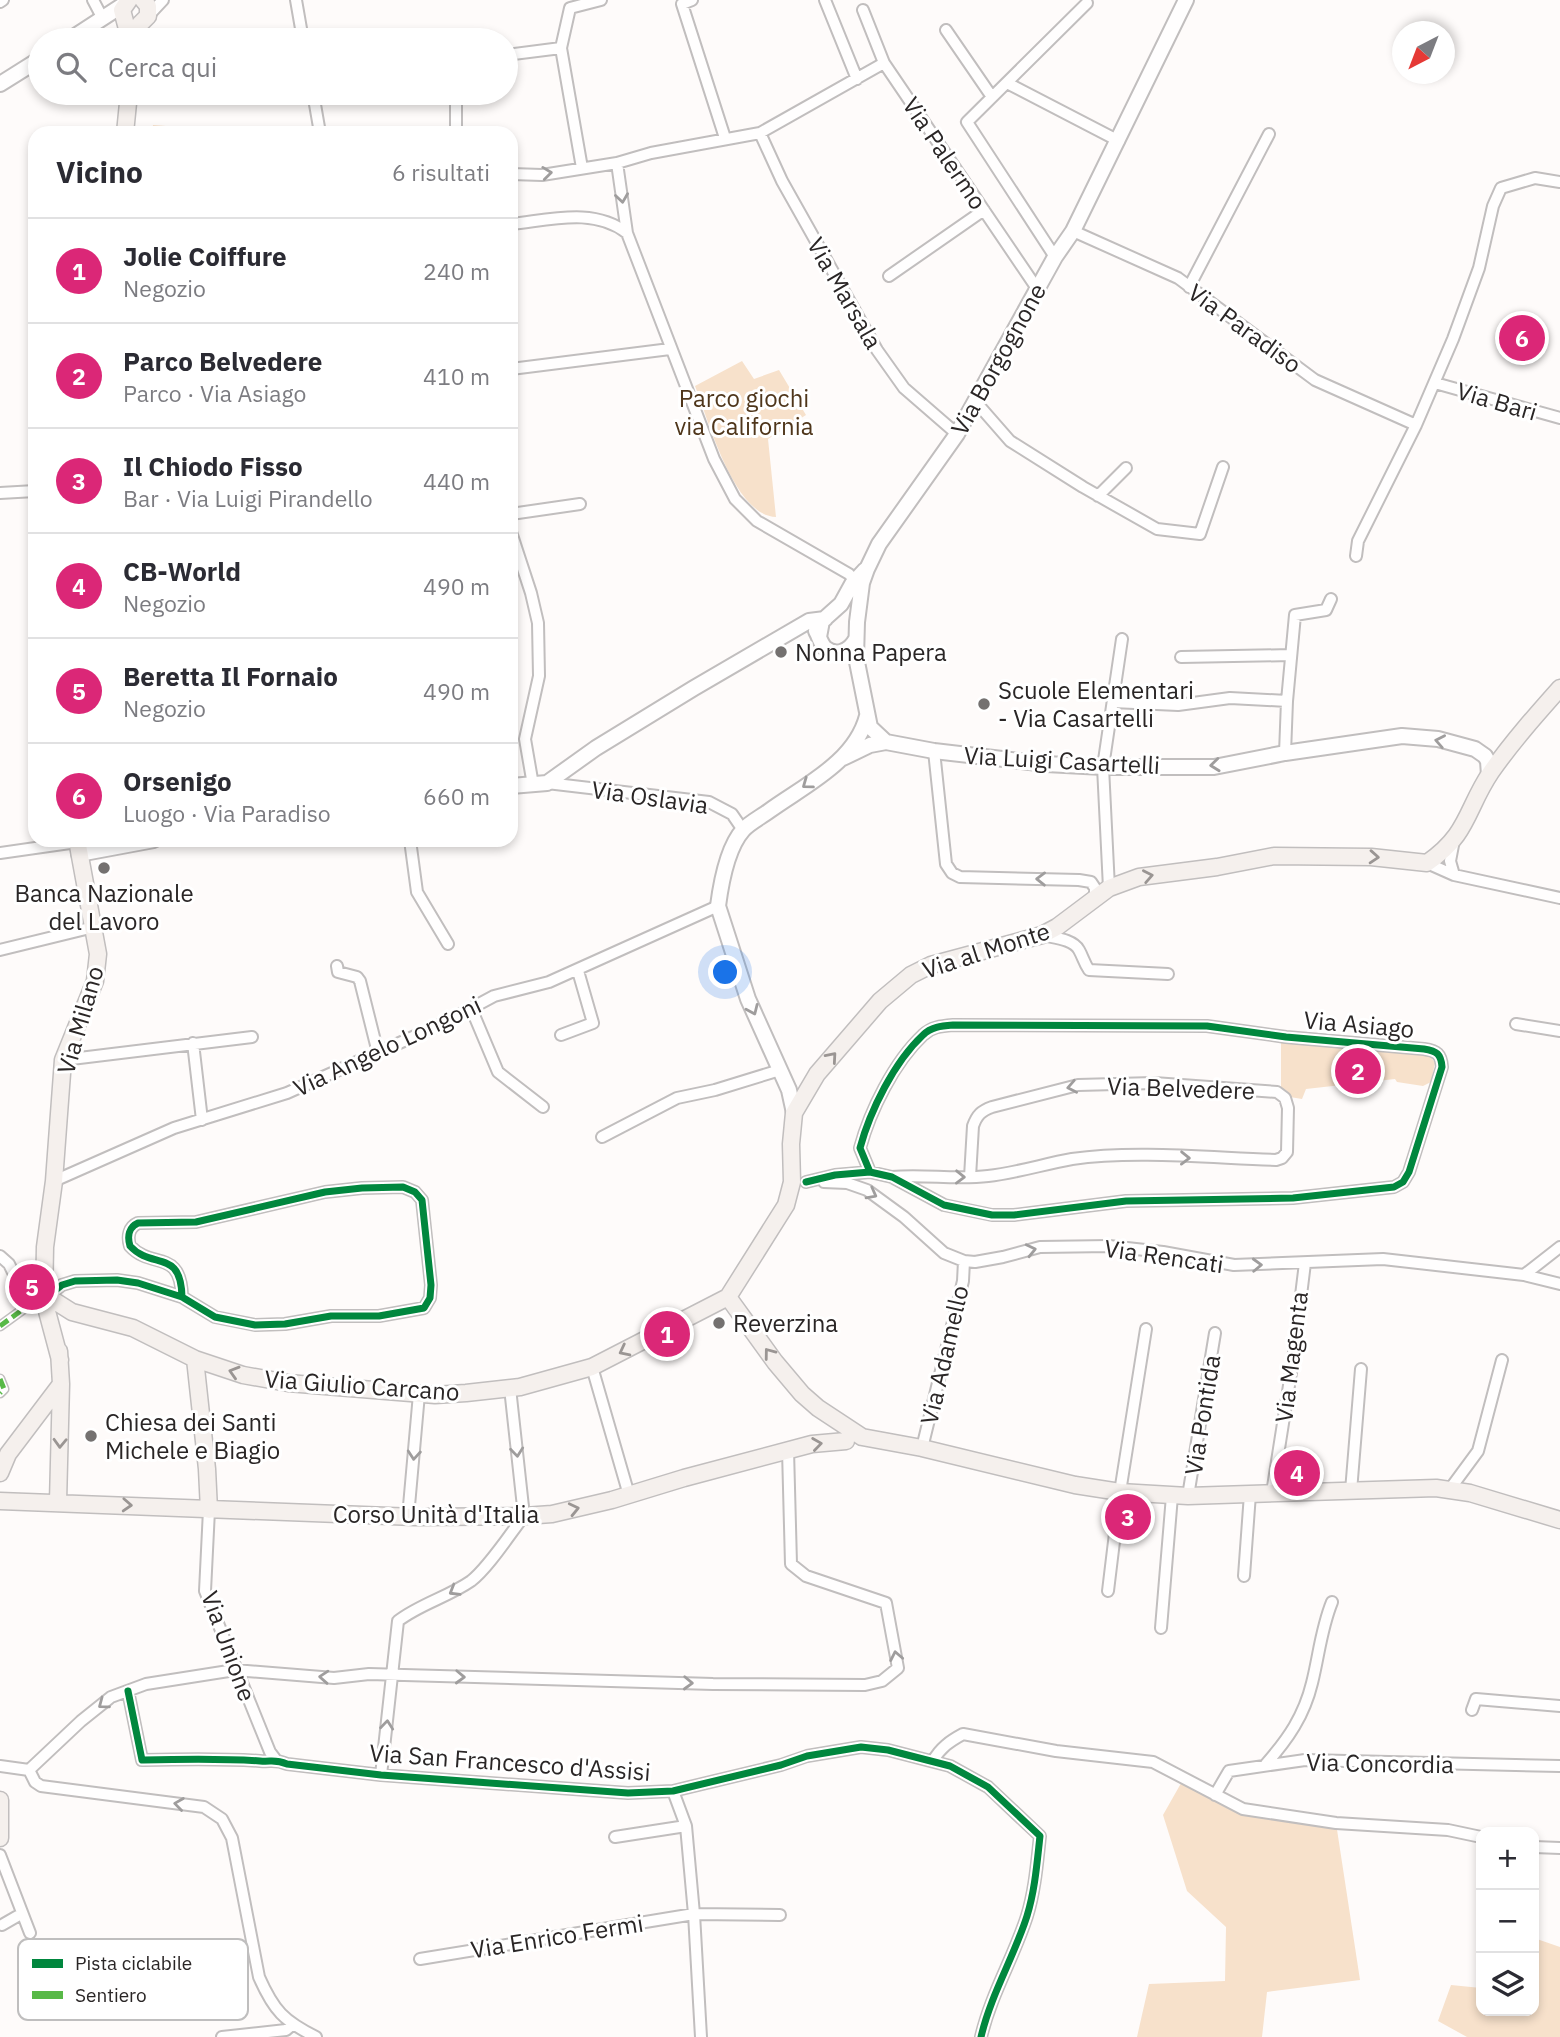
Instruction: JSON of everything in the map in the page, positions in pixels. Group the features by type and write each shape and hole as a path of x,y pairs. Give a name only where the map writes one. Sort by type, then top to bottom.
{"main road":[{"path":"134,28 137,9"},
{"path":"126,126 128,105"},
{"path":"1427,863 1454,840 1489,775 1514,740 1560,688"},
{"name":"Via Milano","path":"60,1360 41,1296 45,1247 54,1181 63,1060 95,981 98,954 78,847"},
{"name":"Via al Monte","path":"728,1297 799,1182 791,1143 798,1095 880,1001 911,975 931,965 1042,935 1109,888 1139,877 1217,867 1274,856 1359,856 1427,863"},
{"path":"41,1296 72,1312"},
{"path":"728,1297 802,1394 856,1439 922,1448 1075,1485 1120,1492 1180,1496 1450,1489 1560,1520"},
{"name":"Via Giulio Carcano","path":"72,1312 133,1328 195,1359 243,1375 288,1383 419,1394 466,1394 510,1388 592,1367 728,1297"},
{"path":"58,1502 61,1384 57,1325 67,1312 72,1312"},
{"name":"Via Unione","path":"195,1359 209,1510"},
{"path":"0,1473 8,1454 61,1384"},
{"name":"Corso Unità d'Italia","path":"4,1501 408,1517 552,1514 812,1444 856,1439"},
{"path":"0,1800 0,1838"}],"street":[{"path":"93,0 103,19"},
{"path":"88,28 103,19 163,0"},
{"path":"296,0 301,28"},
{"path":"582,167 561,48 570,8 601,0"},
{"path":"692,0 682,4 725,138"},
{"path":"825,0 857,79"},
{"path":"1055,257 967,122 1087,3"},
{"name":"Via Borgognone","path":"826,617 846,598 878,544 957,434 1055,257 1073,231 1184,4"},
{"name":"Via Palermo","path":"863,10 884,63 1038,290"},
{"path":"946,30 992,97"},
{"path":"518,53 561,48"},
{"path":"518,174 542,175 617,163 651,153 760,132 884,63"},
{"path":"0,84 28,66"},
{"path":"1007,83 1119,141"},
{"path":"315,105 319,126"},
{"path":"456,105 456,126"},
{"name":"Via Marsala","path":"760,132 782,181 877,350 904,388 957,434"},
{"path":"1189,287 1269,134"},
{"path":"617,163 627,233 714,459 735,499 757,521 856,579"},
{"path":"1356,556 1358,541 1435,383 1479,268 1493,206 1501,188 1535,178 1560,182"},
{"path":"889,276 984,211"},
{"path":"518,223 592,217 614,223 627,233"},
{"name":"Via Paradiso","path":"1073,231 1178,278 1315,380 1416,425"},
{"path":"518,368 670,349"},
{"name":"Via Bari","path":"1435,383 1560,418"},
{"path":"975,401 1010,441 1157,529 1200,534 1223,467"},
{"path":"1098,496 1126,468"},
{"path":"0,493 28,491"},
{"path":"518,512 580,504"},
{"path":"518,554 538,623 539,676 525,739 540,784"},
{"name":"Via Borgognone","path":"856,579 856,657 867,716"},
{"path":"1285,753 1295,615 1326,610 1331,599"},
{"path":"518,786 540,784 809,621 838,613 848,616 856,633 850,648 837,652"},
{"path":"819,637 820,626 826,617"},
{"path":"802,625 817,632 825,647 848,659 860,679"},
{"path":"1109,888 1103,767 1122,639"},
{"path":"1181,657 1291,655"},
{"path":"1113,702 1178,705 1230,698 1287,701"},
{"path":"867,716 874,733 886,742"},
{"path":"798,1095 780,1070 748,999 718,906 720,891 732,849 743,830 843,758 858,740 867,716"},
{"name":"Via Luigi Casartelli","path":"843,758 870,745 886,742 934,751 1046,764 1103,767 1214,766 1402,736 1438,739 1480,752"},
{"path":"1480,752 1497,750 1514,740"},
{"path":"934,751 946,864 952,873 960,877 1079,880 1091,883 1096,888 1095,899"},
{"path":"1480,752 1488,761 1489,775"},
{"name":"Via Oslavia","path":"540,784 709,802 732,814 743,830"},
{"path":"1454,840 1450,861 1454,875"},
{"path":"0,853 58,847"},
{"path":"411,847 417,892 449,944"},
{"path":"1427,863 1454,875 1560,898"},
{"name":"Via Angelo Longoni","path":"54,1181 174,1128 287,1093 494,996 549,982 578,971 718,906"},
{"path":"0,950 94,927"},
{"path":"1042,935 1071,942 1079,948 1083,963 1089,970 1168,974"},
{"path":"337,966 338,972 357,977 360,981 378,1052"},
{"path":"561,1035 593,1023 578,971"},
{"path":"471,1008 498,1072 543,1107"},
{"name":"Via Asiago","path":"1115,1024 1208,1026 1286,1037 1424,1049 1436,1051 1441,1058 1442,1068 1409,1172 1403,1182 1394,1186 1293,1198 1126,1201 1014,1215 992,1214 944,1205 892,1177 870,1172 860,1148 867,1123 908,1053 923,1034 936,1027 1115,1024"},
{"path":"1516,1024 1560,1031"},
{"path":"63,1060 252,1037"},
{"path":"194,1043 202,1120"},
{"path":"603,1137 677,1098 715,1090 780,1070"},
{"name":"Via Belvedere","path":"892,1177 970,1177 1000,1174 1072,1159 1120,1156 1276,1160 1287,1152 1288,1108 1285,1098 1277,1092 1154,1083 1078,1085 982,1111 973,1126 970,1177"},
{"path":"799,1182 870,1172"},
{"path":"799,1182 847,1183 867,1191 904,1217 944,1253 964,1261"},
{"path":"0,1326 41,1296 75,1281 117,1280 138,1283 182,1297 215,1317 255,1325 285,1324 331,1317 379,1316 424,1308 430,1298 431,1285 422,1200 415,1192 403,1187 362,1188 324,1192 196,1222 134,1225 129,1234 130,1246 141,1255 157,1258 168,1264 177,1272 182,1280 182,1297"},
{"name":"Via Rencati","path":"964,1261 975,1262 1003,1257 1040,1247 1109,1246 1163,1252 1234,1265 1383,1259 1524,1275 1560,1284"},
{"path":"1524,1275 1560,1247"},
{"path":"0,1256 41,1296"},
{"name":"Via Adamello","path":"922,1448 963,1281 964,1261"},
{"name":"Via Magenta","path":"1272,1493 1305,1263"},
{"path":"1108,1591 1120,1492 1146,1329"},
{"name":"Via Pontida","path":"1161,1628 1180,1496 1215,1333"},
{"path":"1450,1489 1478,1451 1502,1360"},
{"path":"592,1367 629,1495"},
{"path":"1351,1491 1361,1369"},
{"path":"0,1379 4,1389 0,1393"},
{"path":"382,1774 398,1622 410,1612 450,1595 474,1578 524,1516 510,1388"},
{"path":"408,1517 419,1394"},
{"path":"29,1770 111,1697 146,1684 236,1670 334,1678 369,1674 865,1685 881,1681 898,1668 886,1604 806,1576 790,1564 788,1451"},
{"path":"1244,1576 1250,1494"},
{"name":"Via Unione","path":"209,1510 205,1591 270,1752 276,1760"},
{"path":"1266,1764 1292,1734 1301,1714 1312,1685 1324,1622 1332,1602"},
{"name":"Via San Francesco d'Assisi","path":"128,1691 142,1760 276,1760 287,1764 382,1774 628,1793 673,1791 781,1765 807,1756 861,1748 888,1750 950,1766 988,1787 1040,1836 1036,1878 1027,1917 986,2014 981,2037"},
{"path":"1472,1710 1476,1699 1560,1706"},
{"path":"933,1761 937,1752 963,1734 1056,1751 1153,1762 1243,1809 1336,1823 1448,1830 1476,1836"},
{"name":"Via Concordia","path":"1215,1795 1229,1771 1305,1760 1560,1766"},
{"path":"0,1766 29,1770"},
{"path":"29,1770 38,1785 204,1808 222,1819 232,1838 259,1977 274,2006 292,2025 317,2037"},
{"path":"673,1791 686,1826 701,2037"},
{"path":"615,1838 686,1826"},
{"path":"1539,1847 1560,1847"},
{"path":"0,1855 30,1933"},
{"path":"2,1925 21,1914"},
{"name":"Via Enrico Fermi","path":"420,1958 694,1914 780,1914"},
{"path":"222,2037 286,2029 292,2025"}],"green space":[{"name":"Parco giochi via California","path":"742,361 754,379 779,370 806,415 768,439 776,517 761,512 747,501 735,484 715,442 695,386"},
{"path":"1281,1042 1430,1055 1435,1063 1431,1082 1423,1086 1397,1082 1395,1079 1306,1089 1302,1099 1290,1097 1287,1091 1281,1089"},
{"path":"1184,1778 1243,1809 1336,1823 1360,1980 1267,1992 1262,2037 1137,2037 1149,1984 1225,1981 1226,1927 1187,1891 1163,1815"},
{"path":"1539,1940 1560,1947 1560,2037 1467,2037 1438,2021 1451,1985 1476,1988 1476,2016 1539,2016"}],"marked path":[{"path":"0,1326 29,1305 44,1300"},
{"path":"0,1379 4,1389 0,1393"}],"cycle path":[{"path":"806,1182 835,1175 870,1172 892,1177 944,1205 992,1215 1014,1215 1126,1201 1293,1198 1394,1187 1403,1182 1409,1172 1442,1067 1438,1054 1424,1049 1286,1037 1207,1026 940,1026 926,1032 912,1046 877,1103 860,1148 870,1172"},
{"path":"49,1295 62,1285 75,1281 117,1280 138,1283 182,1297 215,1317 255,1325 285,1324 331,1316 379,1316 424,1308 430,1298 431,1285 422,1200 415,1192 403,1187 362,1188 325,1192 196,1222 138,1223 130,1232 130,1246 147,1257 171,1266 177,1272 182,1297"},
{"path":"128,1691 142,1760 276,1761 381,1775 628,1793 673,1791 781,1765 807,1756 861,1747 888,1750 950,1766 988,1787 1040,1836 1027,1916 981,2037"}],"place":[{"name":"Orsenigo","path":"1522,338"},
{"name":"Nonna Papera","path":"781,652"},
{"name":"Scuole Elementari - Via Casartelli","path":"984,704"},
{"name":"Banca Nazionale del Lavoro","path":"104,868"},
{"name":"Parco Belvedere","path":"1358,1071"},
{"name":"Beretta Il Fornaio","path":"32,1287"},
{"name":"Reverzina","path":"719,1323"},
{"name":"Jolie Coiffure","path":"667,1334"},
{"name":"Chiesa dei Santi Michele e Biagio","path":"91,1436"},
{"name":"CB-World","path":"1297,1473"},
{"name":"Il Chiodo Fisso","path":"1128,1517"}]}
